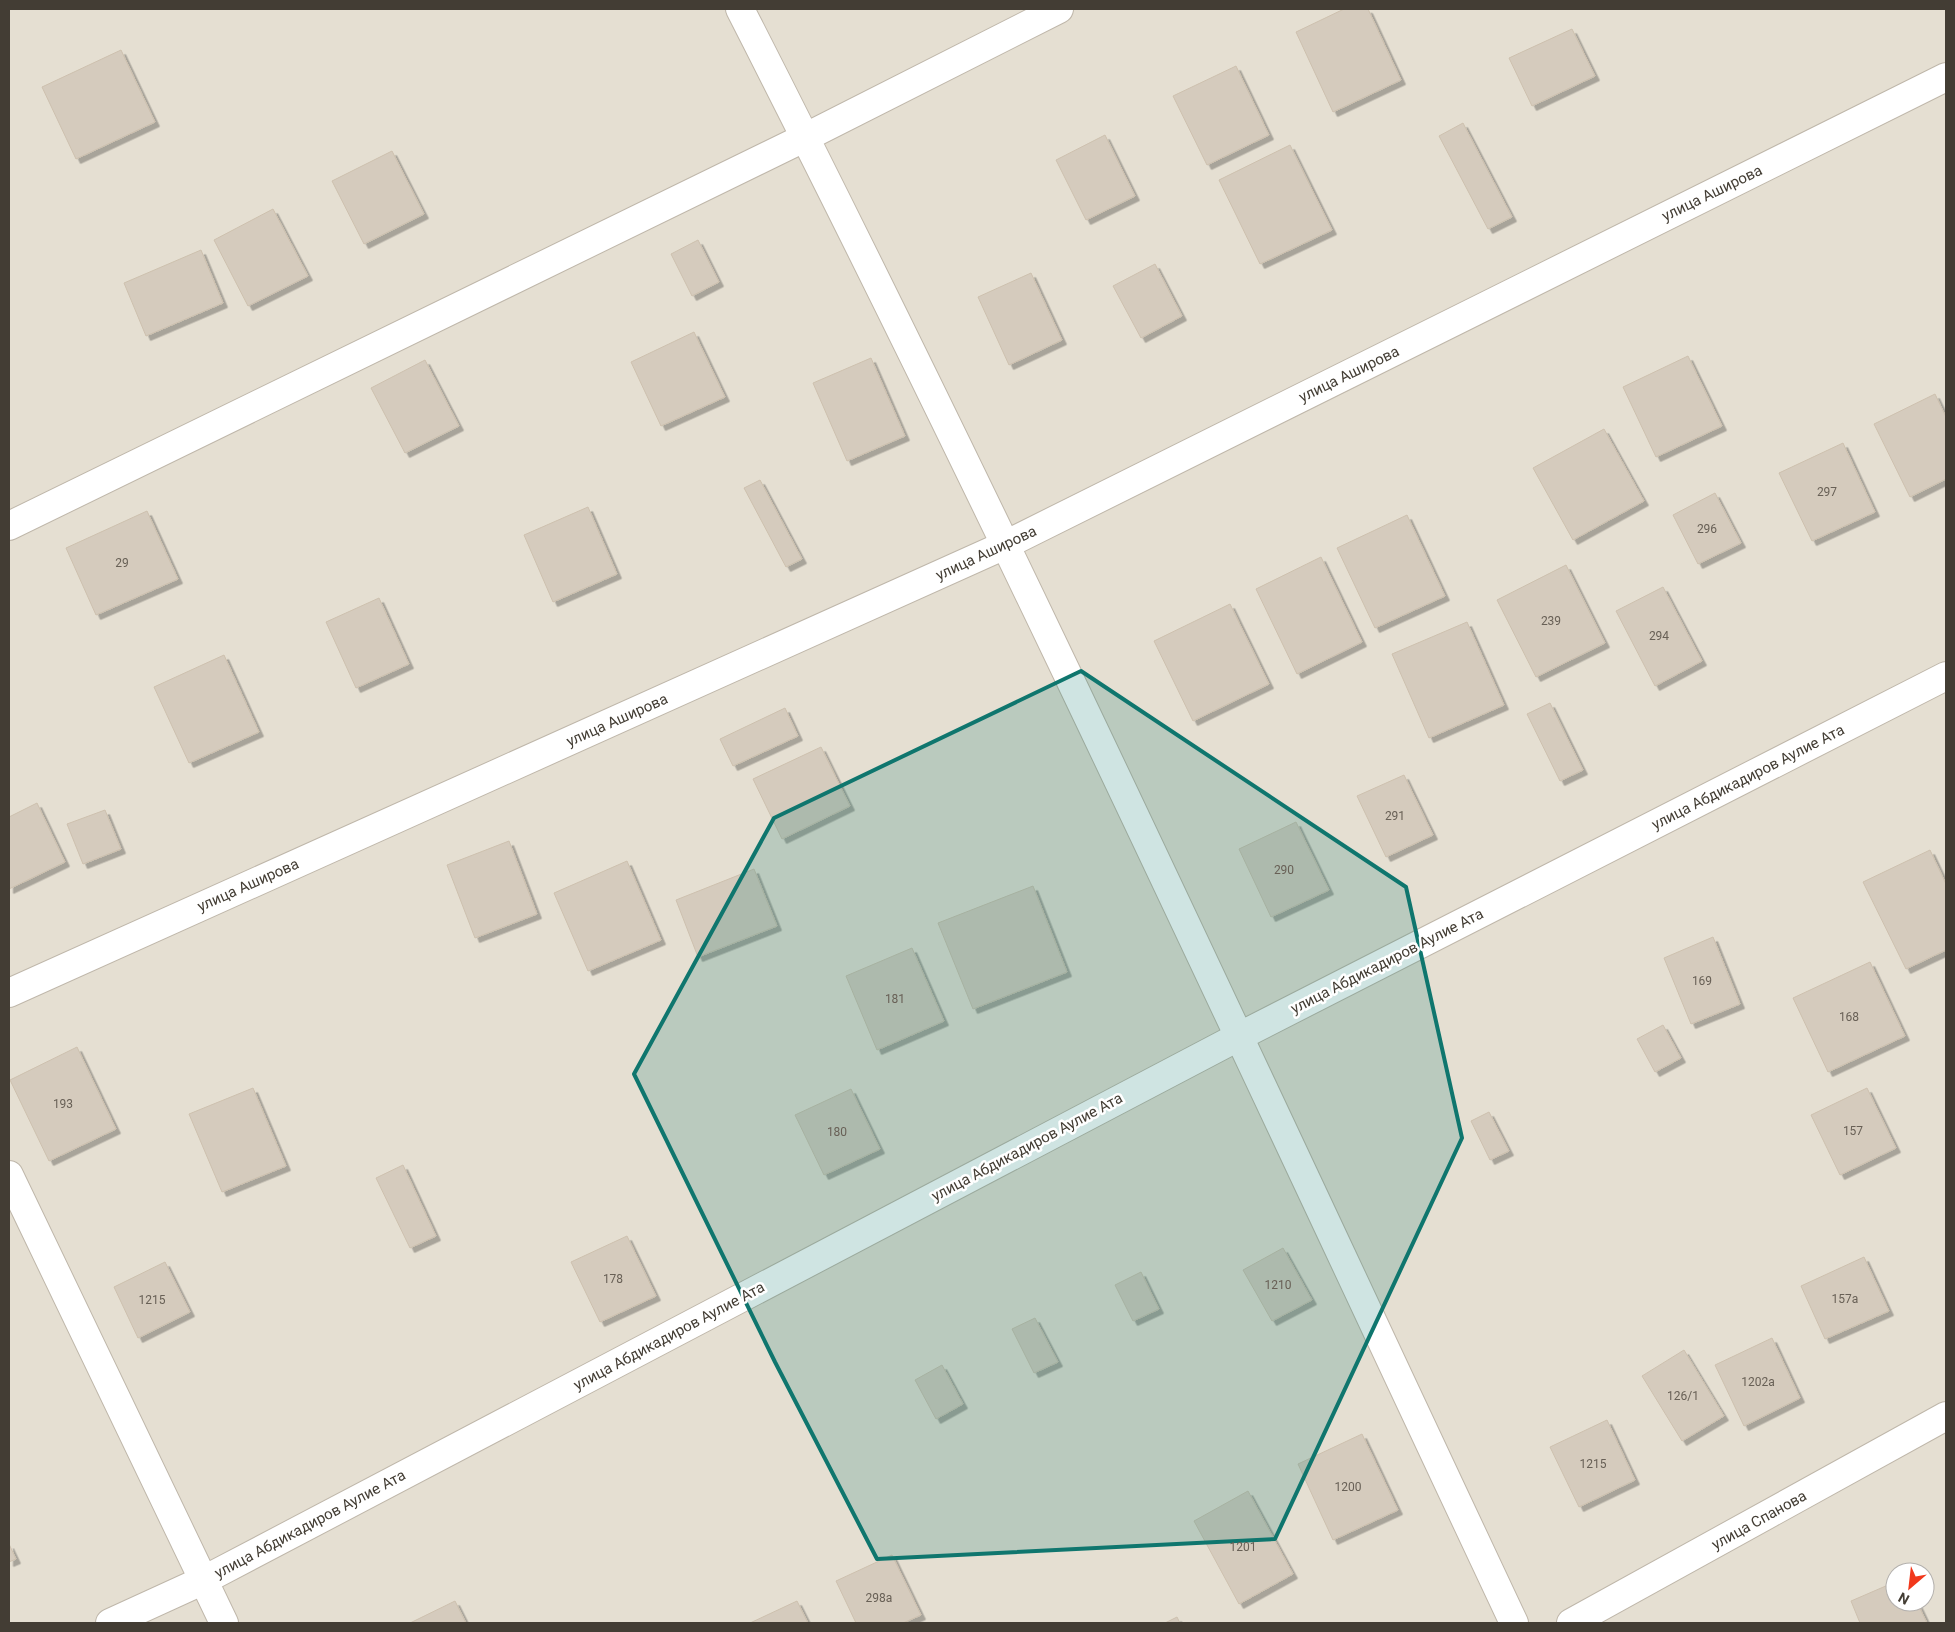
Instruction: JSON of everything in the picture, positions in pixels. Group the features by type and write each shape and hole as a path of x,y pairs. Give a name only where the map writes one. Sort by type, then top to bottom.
{"street":[{"path":"740,9 806,137 1005,545 1514,1623"},
{"path":"9,526 806,137 1059,9"},
{"name":"улица Аширова","path":"9,993 1005,545 1946,77"},
{"name":"улица Абдикадиров Аулие Ата","path":"110,1623 204,1580 1238,1037 1946,676"},
{"path":"9,1175 224,1623"},
{"name":"улица Спанова","path":"1571,1623 1946,1416"}],"highlighted area":[{"path":"1081,671 1406,887 1462,1138 1275,1539 877,1559 775,1362 634,1074 774,818"}],"shaded area":[{"path":"9,9 1946,9 1946,1623 9,1623"}],"building":[{"path":"1344,9 1368,9 1401,80 1333,112 1296,32"},
{"path":"1572,29 1595,76 1532,106 1509,58"},
{"path":"121,50 155,122 76,159 42,87"},
{"path":"1236,66 1269,135 1207,165 1173,96"},
{"path":"1463,123 1512,217 1488,229 1439,136"},
{"path":"1105,135 1135,196 1086,220 1056,160"},
{"path":"1290,145 1332,230 1260,264 1219,180"},
{"path":"392,151 424,214 364,244 332,181"},
{"path":"273,209 308,276 248,306 214,240"},
{"path":"698,240 719,282 692,296 671,254"},
{"path":"201,250 223,303 146,336 124,283"},
{"path":"1155,264 1182,316 1141,338 1113,286"},
{"path":"1031,273 1062,340 1009,365 978,297"},
{"path":"694,332 725,397 661,426 631,362"},
{"path":"1688,356 1722,426 1656,457 1623,387"},
{"path":"871,358 905,436 847,461 813,383"},
{"path":"425,360 459,426 405,453 371,388"},
{"path":"1935,394 1946,417 1946,479 1910,497 1874,424"},
{"path":"1604,429 1644,501 1573,540 1533,468"},
{"path":"1843,443 1875,512 1812,541 1779,473"},
{"path":"760,480 802,559 786,567 744,488"},
{"path":"1715,493 1741,543 1698,564 1673,515"},
{"path":"588,507 617,574 553,602 524,535"},
{"path":"147,511 178,579 96,615 66,548"},
{"path":"1407,515 1445,596 1375,628 1337,548"},
{"path":"1321,557 1362,642 1297,674 1256,589"},
{"path":"1566,565 1605,643 1536,677 1497,600"},
{"path":"1663,587 1702,661 1655,686 1616,611"},
{"path":"379,598 409,664 356,688 326,622"},
{"path":"1230,604 1269,684 1193,721 1154,641"},
{"path":"1467,622 1504,705 1429,738 1392,654"},
{"path":"224,655 259,732 189,763 154,687"},
{"path":"1550,703 1583,770 1560,781 1527,714"},
{"path":"785,708 798,736 733,766 720,739"},
{"path":"821,747 850,806 782,839 753,779"},
{"path":"1404,775 1433,835 1386,857 1357,796"},
{"path":"37,803 65,862 9,889 9,817"},
{"path":"105,810 121,849 83,864 67,824"},
{"path":"1296,822 1329,890 1271,917 1239,849"},
{"path":"509,841 537,914 475,938 447,865"},
{"path":"1930,850 1946,884 1946,950 1906,969 1863,882"},
{"path":"627,861 661,940 588,971 554,893"},
{"path":"754,869 777,926 698,957 676,900"},
{"path":"1033,886 1067,972 973,1009 938,923"},
{"path":"1713,937 1740,1004 1691,1024 1664,958"},
{"path":"912,948 944,1021 877,1050 846,976"},
{"path":"1870,962 1905,1036 1828,1072 1793,998"},
{"path":"1663,1025 1681,1058 1655,1072 1637,1039"},
{"path":"77,1047 116,1129 49,1161 10,1080"},
{"path":"253,1088 286,1166 222,1192 189,1114"},
{"path":"1867,1088 1896,1148 1840,1175 1811,1115"},
{"path":"851,1089 880,1149 824,1175 795,1115"},
{"path":"1489,1112 1509,1151 1490,1160 1471,1121"},
{"path":"403,1165 436,1236 410,1248 376,1178"},
{"path":"627,1236 656,1296 600,1322 571,1262"},
{"path":"1283,1248 1312,1300 1272,1321 1243,1270"},
{"path":"1864,1257 1889,1311 1825,1339 1801,1286"},
{"path":"165,1262 190,1312 138,1338 114,1287"},
{"path":"1141,1272 1159,1309 1133,1321 1115,1285"},
{"path":"1035,1318 1058,1362 1034,1373 1012,1329"},
{"path":"1772,1338 1800,1398 1744,1426 1715,1365"},
{"path":"1684,1350 1724,1416 1682,1441 1642,1376"},
{"path":"942,1365 963,1404 936,1419 915,1380"},
{"path":"1607,1420 1635,1480 1579,1507 1550,1447"},
{"path":"1362,1434 1398,1510 1333,1540 1298,1464"},
{"path":"1248,1491 1293,1574 1239,1604 1194,1521"},
{"path":"9,1544 16,1559 9,1562"},
{"path":"892,1555 921,1615 903,1623 856,1623 836,1581"},
{"path":"1885,1586 1885,1612 1922,1612 1927,1623 1860,1623 1851,1601"},
{"path":"455,1601 466,1623 410,1623"},
{"path":"797,1601 808,1623 750,1623"},
{"path":"1177,1617 1180,1623 1165,1623"}]}
